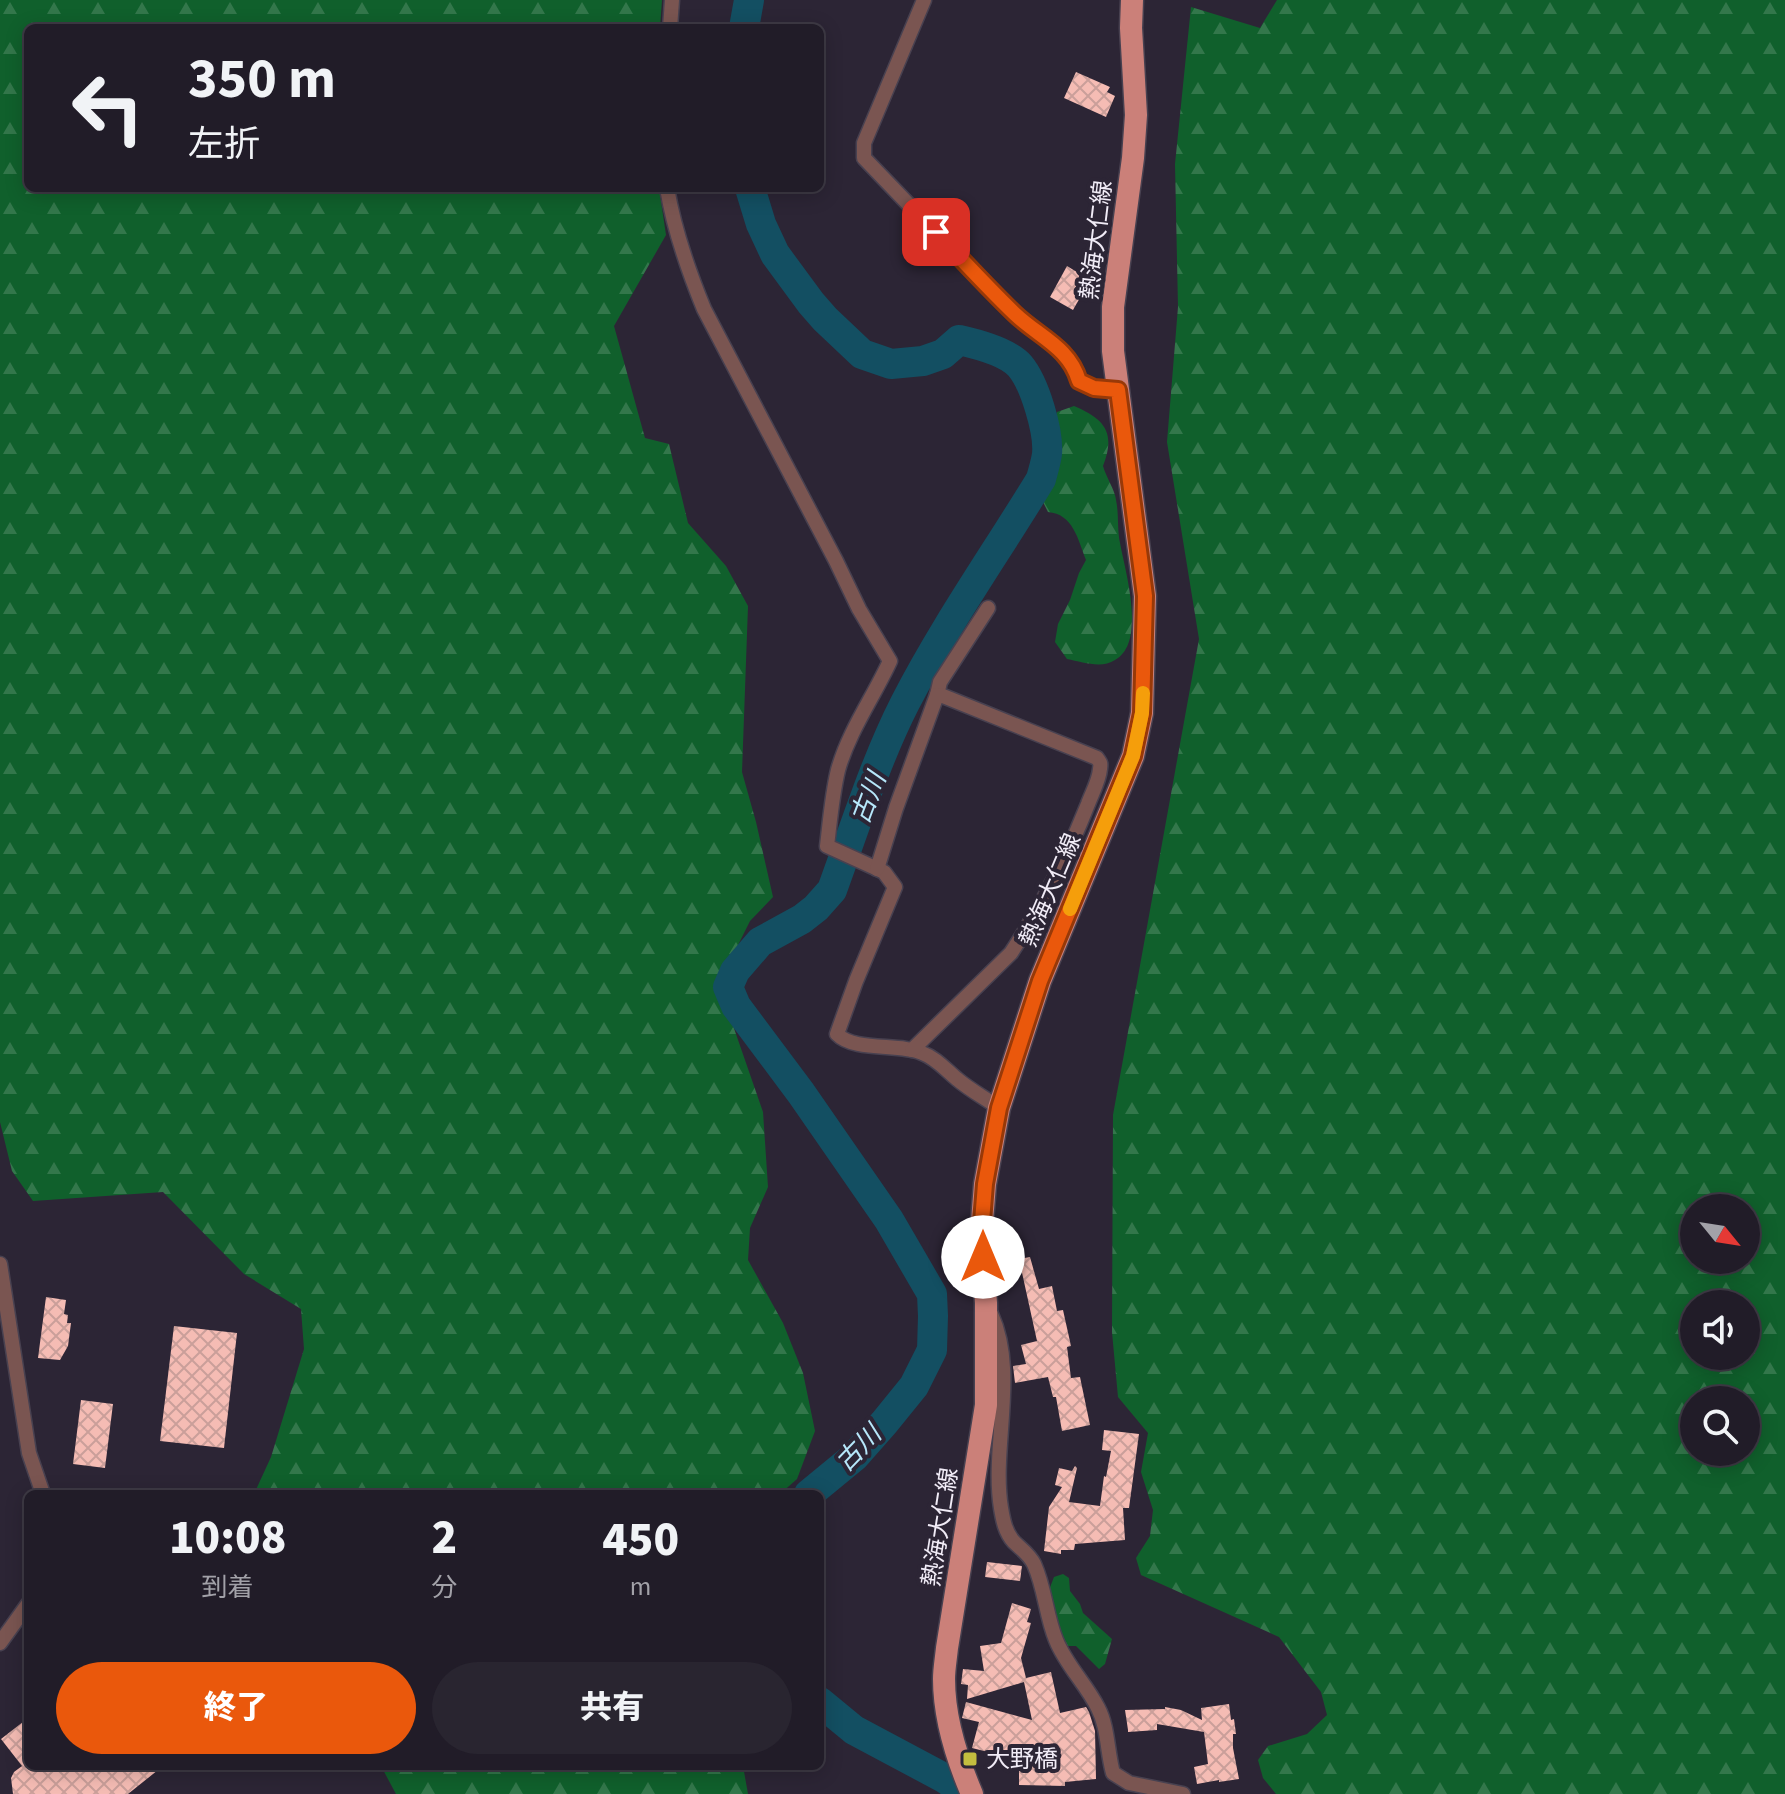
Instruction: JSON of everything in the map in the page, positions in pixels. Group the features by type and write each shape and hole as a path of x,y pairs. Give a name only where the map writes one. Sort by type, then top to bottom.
{"main road":[{"name":"熱海大仁線","path":"972,1794 957,1755 946,1707 944,1680 986,1405 982,1221 985,1184 999,1108 1040,981 1133,756 1142,713 1145,596 1113,351 1113,307 1136,115 1132,0"}],"street":[{"path":"670,24 672,0"},
{"path":"924,0 864,143 864,158 1013,313 1060,349 1074,366 1079,381 1094,388 1118,390"},
{"path":"668,192 689,274 704,309 859,609 890,661 864,708 839,769 827,846 884,872 895,887 837,1034 842,1040 921,1052 999,1108"},
{"path":"872,867 937,689 988,608"},
{"path":"912,1050 1011,953 1047,891 1078,828 1101,766 1097,758 937,695"},
{"path":"0,1264 29,1453 42,1490"},
{"path":"986,1303 1002,1349 999,1498 1006,1529 1035,1565 1057,1642 1099,1709 1113,1773 1129,1783 1183,1794"},
{"path":"0,1643 24,1610"}],"green space":[{"path":"0,0 662,0 660,24 24,24 24,192 660,192 666,235 614,326 645,438 669,444 688,523 726,566 748,606 742,772 773,897 750,921 720,988 763,1112 768,1187 750,1228 748,1260 783,1323 803,1373 815,1431 797,1479 785,1490 256,1490 271,1457 304,1349 301,1309 244,1274 163,1192 33,1201 12,1171 0,1122"},
{"path":"1277,0 1785,0 1785,1794 1276,1794 1263,1778 1258,1760 1268,1746 1307,1734 1327,1715 1321,1692 1279,1637 1141,1575 1136,1558 1150,1536 1153,1510 1141,1472 1148,1433 1118,1397 1112,1332 1113,1115 1199,639 1167,442 1178,307 1175,164 1191,7 1260,28"},
{"path":"1074,406 1100,422 1108,436 1103,466 1115,496 1131,605 1130,638 1125,651 1104,664 1067,659 1055,642 1058,624 1086,560 1069,523 1063,517 1048,512 1041,498 1052,463 1052,428 1057,412"},
{"path":"1063,1574 1069,1578 1070,1591 1083,1613 1112,1639 1105,1664 1099,1669 1076,1646 1066,1646 1057,1633 1049,1590 1054,1577"},
{"path":"383,1770 744,1770 748,1794 396,1794"}],"building":[{"path":"1076,72 1110,87 1107,92 1115,96 1106,117 1064,98"},
{"path":"1067,266 1090,280 1073,310 1050,297"},
{"path":"1030,1257 1039,1289 1052,1286 1057,1311 1063,1310 1071,1346 1067,1347 1071,1378 1080,1377 1090,1425 1062,1431 1056,1397 1053,1397 1048,1377 1015,1383 1013,1366 1026,1364 1021,1345 1037,1341 1019,1259"},
{"path":"46,1297 66,1300 64,1314 68,1315 67,1323 71,1323 68,1346 60,1360 38,1358"},
{"path":"174,1326 237,1333 224,1448 160,1441"},
{"path":"81,1400 113,1404 105,1468 73,1464"},
{"path":"1104,1430 1139,1434 1129,1508 1123,1508 1125,1540 1075,1544 1074,1550 1061,1550 1061,1554 1044,1551 1049,1507 1062,1487 1055,1485 1059,1468 1072,1471 1075,1466 1077,1468 1069,1502 1100,1506 1111,1451 1102,1450"},
{"path":"987,1562 1022,1566 1020,1581 985,1577"},
{"path":"1012,1603 1031,1609 1027,1622 1031,1623 1021,1658 1026,1678 1051,1672 1060,1713 1086,1707 1089,1712 1095,1731 1096,1779 1065,1782 1065,1786 1019,1785 1016,1759 972,1748 979,1722 962,1718 966,1702 1032,1720 1024,1682 967,1699 968,1685 961,1684 963,1669 984,1671 980,1646 1001,1643"},
{"path":"1229,1704 1236,1734 1233,1734 1233,1748 1239,1779 1197,1784 1194,1767 1208,1764 1204,1732 1157,1724 1157,1730 1128,1732 1125,1710 1165,1707 1181,1710 1202,1720 1201,1708"},
{"path":"24,1721 24,1770 158,1770 128,1794 13,1794 11,1778 22,1766 1,1739"}],"waterway":[{"name":"古川","path":"745,24 749,0"},
{"name":"古川","path":"751,192 775,254 811,303 862,354 891,364 923,361 943,354 959,340 1000,353 1015,361 1026,374 1040,408 1047,445 1041,479 954,617 894,725 832,890 802,919 760,942 735,971 728,987 736,1006 889,1220 932,1294 932,1350 914,1386 854,1457 814,1490"},
{"name":"古川","path":"824,1705 854,1730 968,1794"}],"slow traffic":[{"path":"1070,909 1133,756 1143,693"}],"place":[{"name":"大野橋","path":"970,1759"}],"route":[{"path":"936,232 1013,313 1060,349 1074,366 1079,381 1094,388 1118,390 1145,596 1142,713 1133,756 1040,981 999,1108 985,1184 981,1234 983,1257"}]}
